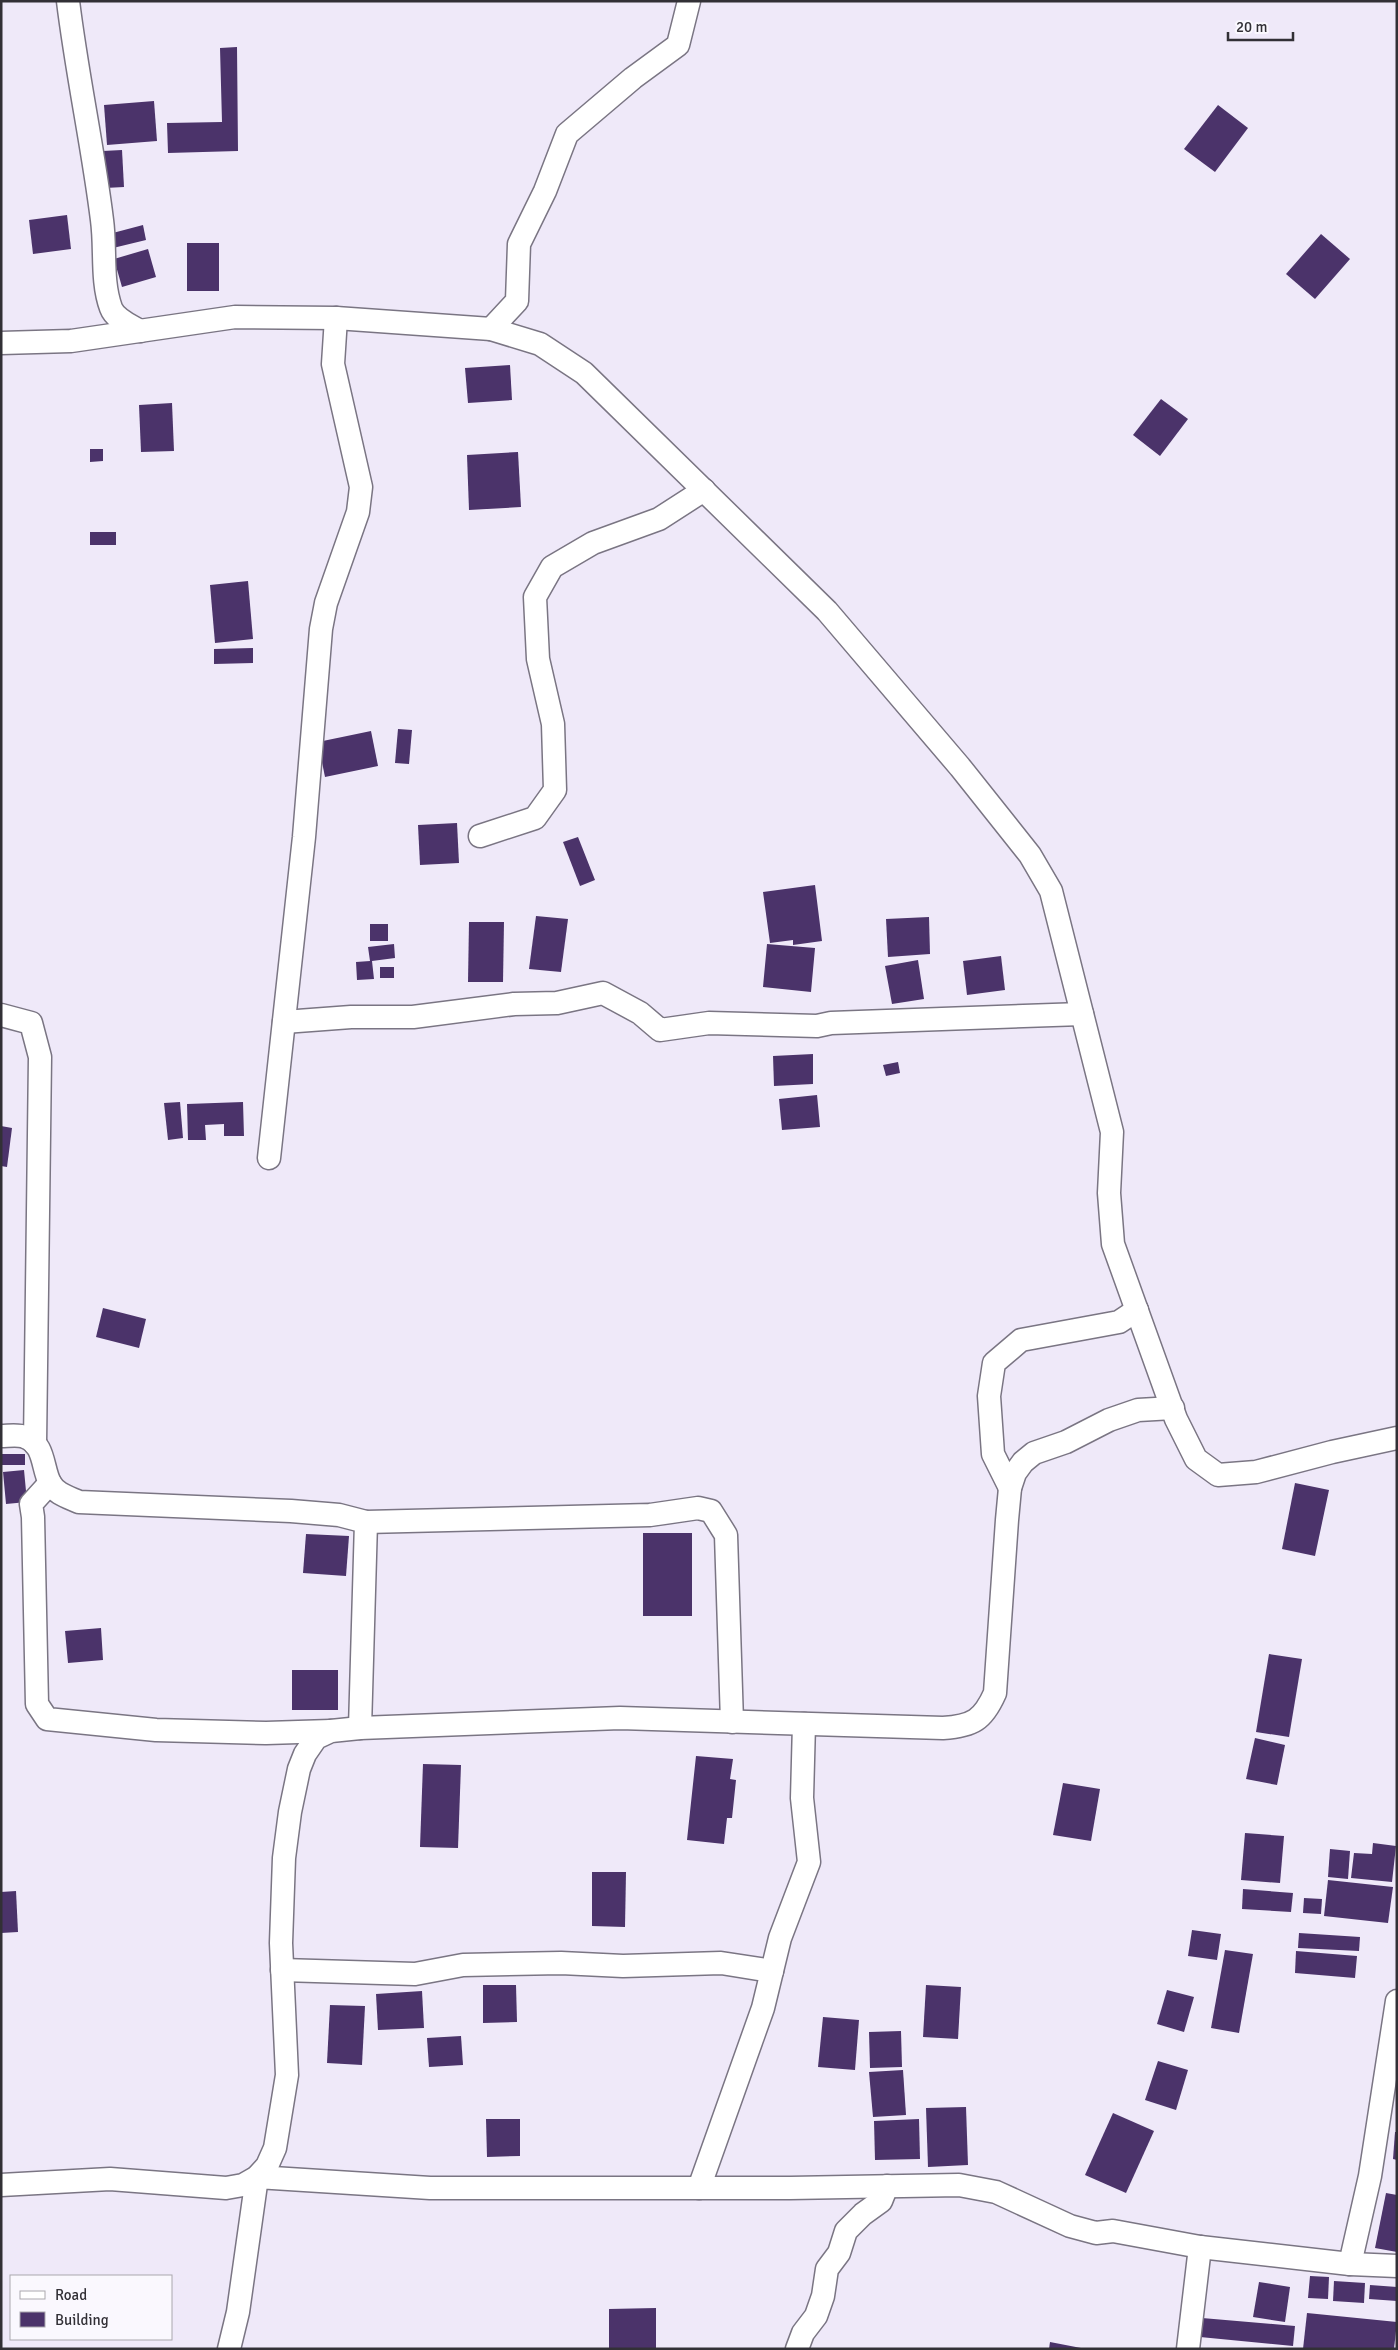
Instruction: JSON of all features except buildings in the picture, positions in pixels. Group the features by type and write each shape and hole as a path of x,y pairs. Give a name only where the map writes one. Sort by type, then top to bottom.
{"street":[{"path":"68,1 74,53 102,221 107,295 111,310 116,316 140,331"},
{"path":"491,329 517,301 519,244 545,191 567,134 633,78 678,45 689,1"},
{"path":"1,342 71,341 235,317 336,318 491,329 540,344 584,373 827,611 960,767 1030,855 1051,891 1112,1132 1109,1192 1113,1244 1173,1408 1196,1460 1218,1475 1256,1472 1332,1452 1397,1438"},
{"path":"270,1158 304,837 321,629 326,603 358,512 360,487 333,364 336,318"},
{"path":"480,836 536,818 555,790 553,724 538,659 535,598 552,567 594,543 659,519 704,490"},
{"path":"284,1022 351,1017 413,1017 514,1004 556,1003 604,993 640,1012 660,1030 709,1023 729,1026 817,1026 831,1023 1082,1014"},
{"path":"1,1015 31,1023 40,1056 35,1444"},
{"path":"1010,1488 993,1454 989,1396 994,1363 1021,1340 1119,1322 1137,1310"},
{"path":"50,1483 31,1504 33,1517 37,1704 48,1719 156,1730 266,1733 620,1718 943,1728 963,1727 977,1719 988,1709 995,1693 1010,1488 1015,1473 1023,1462 1034,1453 1066,1442 1109,1420 1138,1410 1173,1408"},
{"path":"1,1436 25,1437 35,1444 42,1456 50,1483 60,1494 79,1502 290,1511 339,1516 366,1522 650,1514 698,1508 712,1510 726,1535 732,1722"},
{"path":"360,1728 366,1522"},
{"path":"699,2188 763,2008 780,1938 809,1862 802,1798 804,1724"},
{"path":"1,2185 110,2180 226,2188 243,2185 257,2177 267,2166 275,2148 287,2075 282,1970 284,1858 290,1812 299,1769 305,1754 316,1738 331,1731"},
{"path":"282,1970 416,1974 463,1965 561,1963 623,1966 721,1963 772,1971"},
{"path":"1350,2264 1370,2176 1395,2032 1397,2000"},
{"path":"257,2177 430,2188 699,2188 958,2185 996,2192 1070,2226 1096,2233 1113,2231 1200,2247 1350,2264 1397,2266"},
{"path":"229,2349 238,2312 257,2177"},
{"path":"797,2349 803,2333 816,2316 823,2296 827,2269 839,2253 846,2231 863,2214 881,2201 887,2186"},
{"path":"1188,2349 1200,2247"}]}
